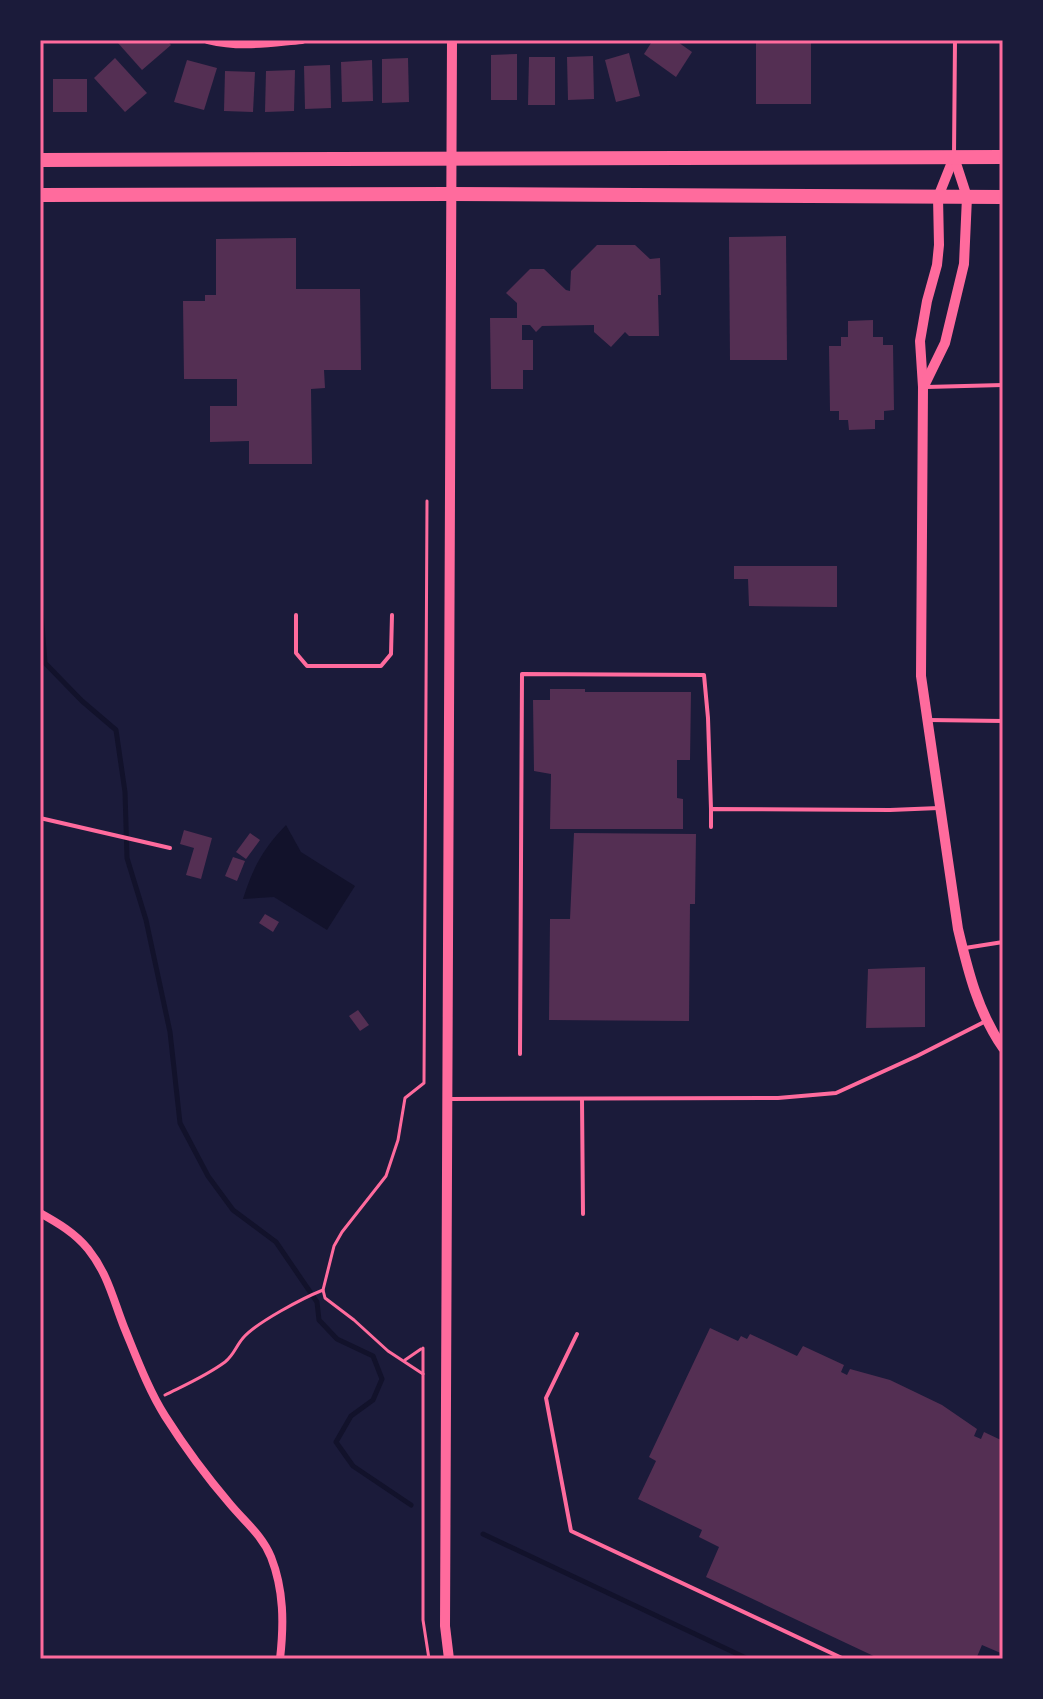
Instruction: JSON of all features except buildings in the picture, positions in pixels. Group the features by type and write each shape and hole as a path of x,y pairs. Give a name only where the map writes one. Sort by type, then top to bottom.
{"main road":[{"path":"40,160 1003,157"},
{"path":"40,195 1003,197"}],"street":[{"path":"208,40 245,46 302,40"},
{"path":"449,1659 445,1626 452,40"},
{"path":"923,387 945,343 964,264 967,197 954,157"},
{"path":"954,157 938,197 937,265 920,341 923,387 921,676 963,948 974,990 1003,1048"},
{"path":"40,1213 61,1224 89,1250 114,1296 123,1324 163,1413 231,1506 261,1537 281,1592 280,1659"}],"lane":[{"path":"954,157 955,40"},
{"path":"923,387 1003,385"},
{"path":"296,615 296,653 307,666 381,666 391,654 392,615"},
{"path":"520,1054 522,674 704,675 711,827"},
{"path":"927,720 1003,721"},
{"path":"711,809 941,808"},
{"path":"40,818 170,848"},
{"path":"963,948 1003,942"},
{"path":"447,1099 778,1098 836,1093 987,1021"},
{"path":"582,1099 583,1214"},
{"path":"577,1334 546,1398 571,1531 844,1659"}],"path":[{"path":"423,1374 388,1351 325,1298 323,1290 334,1246 386,1176 398,1140 405,1098 424,1083 427,501"},
{"path":"156,1399 226,1361 249,1333 280,1312 323,1290"},
{"path":"405,1360 423,1348 423,1620 429,1659"}],"shaded area":[{"path":"286,825 301,852 355,886 327,930 274,897 243,899 260,859"}],"waterway":[{"path":"40,599 45,663 116,730 125,792 127,858 146,920 170,1032 180,1123 208,1176 233,1210 276,1242 317,1302 319,1320 337,1339 373,1356 382,1379 373,1400 351,1416 336,1442 353,1466 411,1505"},
{"path":"483,1534 748,1659"}]}
